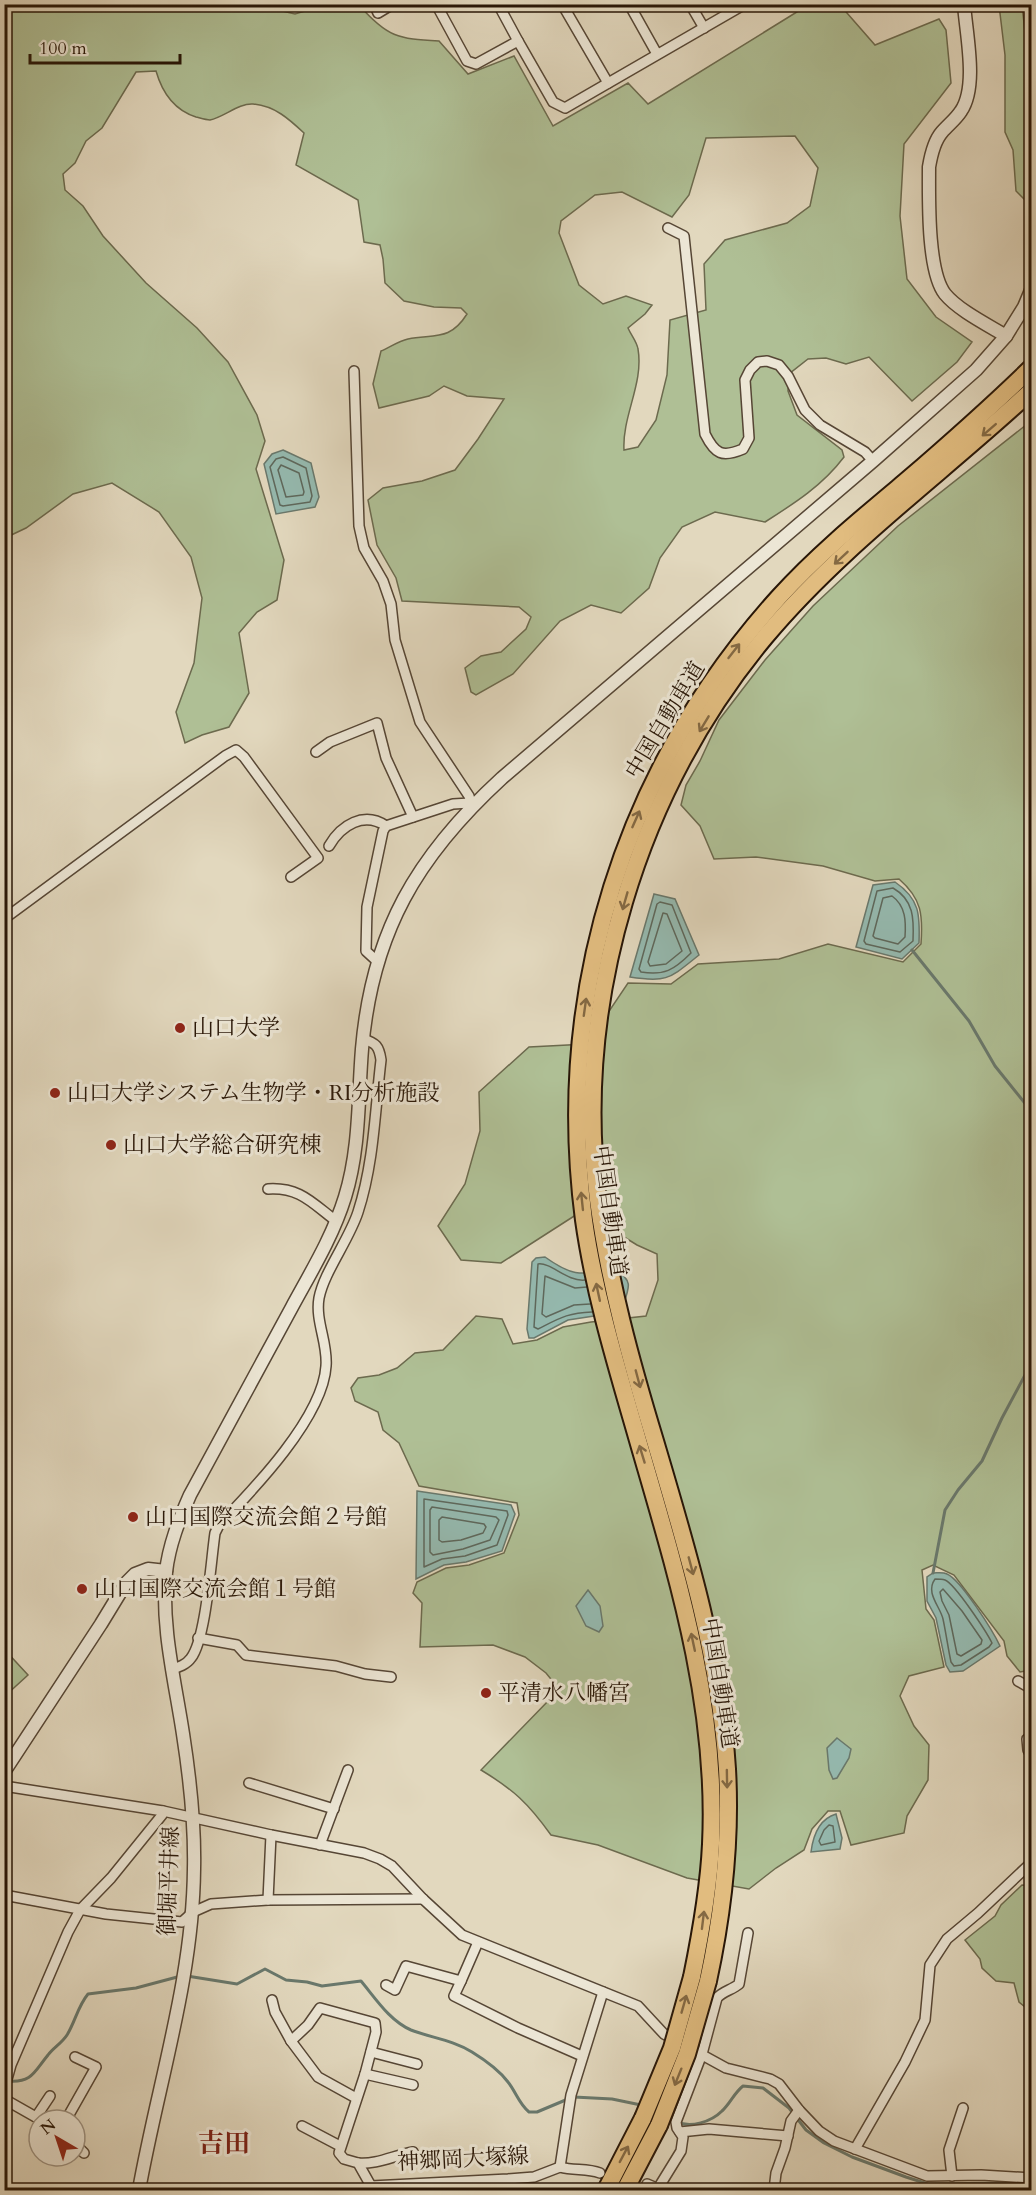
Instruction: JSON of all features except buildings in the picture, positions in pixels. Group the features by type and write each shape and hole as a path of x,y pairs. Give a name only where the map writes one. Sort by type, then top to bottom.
{"highway":[{"name":"中国自動車道","path":"606,2190 643,2118 700,1979 718,1926 726,1848 727,1771 721,1710 711,1648 697,1589 614,1324 599,1257 584,1222 578,1136 577,1076 591,964 600,926 631,830 652,782 700,699 736,649 781,594 849,529 1032,367"},
{"name":"中国自動車道","path":"599,1257 594,1146 594,1086 599,1024 608,965 629,888 648,834 668,790 688,751 731,683 765,638 794,605 860,541 1032,390"},
{"name":"中国自動車道","path":"625,2190 659,2125 687,2054 700,1979"}],"street":[{"path":"374,4 378,13 393,4"},
{"path":"436,4 467,61 476,64 518,41"},
{"path":"498,4 553,102 565,108 745,4"},
{"path":"562,4 608,83"},
{"path":"629,4 657,54"},
{"path":"690,4 704,28"},
{"path":"964,4 969,72 966,100 961,111 940,134 930,156 934,266 939,285 947,296 1006,336"},
{"path":"668,228 684,236 705,434 712,447 721,453 732,453 743,449 749,438 745,380 750,370 758,362 767,361 778,365 788,376 805,410 820,425 866,452 873,461"},
{"name":"御堀平井線","path":"139,2190 182,1985 192,1912 194,1869 193,1818 165,1616 166,1571 178,1523 190,1495 305,1282 336,1221 347,1191 355,1152 366,1015 378,962 399,908 420,870 471,804 873,461 975,370 1028,309 1032,288"},
{"path":"354,371 359,526 363,548 382,581 391,604 395,640 420,722 469,796 471,804 453,804 387,826 383,831 367,907 366,951 378,962"},
{"path":"316,752 330,742 377,723 386,758 413,817"},
{"path":"4,919 236,750 244,757 318,858 291,877"},
{"path":"328,846 345,825 356,821 379,822 387,826"},
{"path":"171,1669 178,1668 190,1660 195,1650 204,1617 215,1533 219,1525 260,1484 305,1420 322,1388 326,1350 318,1313 319,1299 323,1286 355,1223 367,1183 370,1161 381,1060 378,1047 374,1042 363,1039"},
{"path":"268,1189 285,1188 298,1192 336,1221"},
{"path":"4,1772 126,1583 135,1574 148,1569 166,1571"},
{"path":"198,1638 237,1646 246,1655 336,1666 365,1674 391,1677"},
{"path":"1018,1681 1032,1689"},
{"path":"1032,1736 1026,1740 1032,1757"},
{"path":"320,1845 348,1770"},
{"path":"249,1783 334,1809"},
{"path":"4,1786 163,1810 380,1859 392,1866 462,1935 638,2006 664,2034 726,2068 770,2079 779,2084 795,2114 834,2141 927,2176 981,2175 1032,2178"},
{"path":"5,2088 55,1960 80,1910 111,1878 162,1815 163,1810"},
{"path":"268,1900 271,1835"},
{"path":"855,2149 925,2020 930,1965 947,1939 1032,1862"},
{"path":"4,1895 80,1910 182,1922 192,1912 211,1904 268,1900 423,1899"},
{"path":"647,2184 659,2190 681,2151 684,2141 676,2122 702,2054 717,1998 721,1992 732,1990 739,1984 748,1933"},
{"path":"478,1942 454,1996 518,2028 582,2055"},
{"path":"386,1985 395,1990 406,1965 430,1974 460,1981"},
{"name":"神郷岡大塚線","path":"371,2188 534,2177 560,2168 570,2098 603,1992"},
{"path":"272,2000 275,2012 291,2041 318,2077 356,2098"},
{"path":"291,2041 308,2025 320,2008 375,2024 376,2032 371,2052 340,2146 340,2157 368,2164 413,2152"},
{"path":"371,2052 417,2064"},
{"path":"73,2108 96,2067 75,2057"},
{"path":"365,2074 413,2085"},
{"path":"44,2108 50,2096"},
{"path":"4,2099 27,2111"},
{"path":"951,2176 950,2150 963,2108"},
{"path":"774,2190 776,2173 795,2114"},
{"path":"302,2126 340,2146"},
{"path":"680,2132 709,2129 788,2136"},
{"path":"358,2163 371,2188"},
{"path":"560,2168 590,2169 600,2173"}],"green space":[{"path":"252,4 295,14 325,5 359,5 378,24 394,34 413,39 439,41 468,74 514,56 553,126 628,83 648,104 800,10 814,5 840,5 875,45 939,19 946,30 951,83 904,144 900,216 907,279 936,317 972,342 957,362 912,401 869,357 846,364 826,358 808,359 789,374 788,391 797,415 842,450 844,457 836,467 818,485 765,522 715,512 682,527 660,558 649,588 621,613 591,605 560,621 513,674 476,695 471,692 465,668 481,656 501,652 526,629 531,617 519,607 402,601 396,578 377,545 368,500 383,488 422,481 455,470 504,399 467,396 444,386 429,396 379,408 373,384 381,351 405,340 448,332 461,323 467,314 461,308 434,307 404,301 385,283 380,245 364,242 358,200 296,165 304,133 287,118 268,107 253,104 242,106 210,120 196,117 175,105 162,86 156,71 136,72 102,128 86,141 75,163 63,174 65,190 83,206 103,236 146,283 197,328 228,362 257,415 265,441 256,469 284,560 277,600 257,612 239,633 249,693 229,727 185,743 176,712 194,663 202,598 191,557 159,512 112,483 73,494 26,528 5,538 4,5","holes":["795,136 818,168 810,206 787,223 725,240 704,264 706,310 670,320 667,375 656,420 638,447 624,450 626,425 636,387 639,362 637,346 628,328 652,305 626,296 603,304 579,285 559,233 561,221 595,195 622,192 672,217 689,195 706,138"]},
{"path":"999,5 1022,5 1032,96 1026,201 1016,191 1013,150 1005,132 1005,55"},
{"path":"1031,421 1031,1670 1020,1672 1007,1656 1004,1641 954,1575 933,1565 922,1570 926,1609 934,1620 944,1667 909,1676 900,1696 914,1726 929,1745 928,1780 907,1816 904,1833 851,1845 840,1811 828,1811 812,1829 804,1850 749,1889 687,1878 598,1845 551,1835 520,1798 481,1770 550,1699 555,1690 555,1684 546,1673 525,1657 493,1645 420,1647 422,1603 413,1593 417,1582 446,1568 469,1565 504,1553 519,1515 517,1503 419,1486 399,1443 383,1430 378,1412 355,1401 351,1388 358,1378 379,1375 397,1368 415,1353 443,1350 476,1316 502,1319 513,1344 537,1340 563,1327 646,1316 658,1280 657,1254 637,1245 582,1211 501,1263 461,1260 438,1226 465,1184 480,1131 479,1092 529,1047 587,1044 628,983 671,984 698,964 779,959 828,944 903,962 921,944 922,924 917,901 899,879 875,881 823,866 756,857 714,859 700,826 681,805 686,785 719,720 765,660 813,606 898,526"},
{"path":"4,1649 28,1675 5,1696 4,1696"},
{"path":"1022,1885 1031,1886 1031,2012 1019,2002 1014,1983 996,1981 982,1968 980,1959 965,1940 995,1916 1001,1905"}],"water":[{"path":"283,450 311,463 319,497 315,507 276,514 264,464 272,454"},
{"path":"895,882 914,901 919,924 919,943 902,959 856,947 873,885"},
{"path":"654,894 675,899 699,955 668,977 653,979 630,977"},
{"path":"545,1257 555,1264 579,1273 616,1270 625,1277 628,1284 624,1303 607,1314 568,1320 534,1338 529,1338 527,1329 532,1262 536,1258"},
{"path":"417,1491 511,1505 515,1514 502,1551 466,1562 444,1565 416,1579"},
{"path":"933,1573 947,1574 953,1578 984,1618 1000,1646 963,1671 950,1672 946,1665 936,1618 927,1601 927,1577"},
{"path":"588,1590 600,1606 603,1626 599,1632 586,1626 576,1606"},
{"path":"837,1738 851,1749 849,1758 837,1778 833,1779 829,1770 827,1748"},
{"path":"836,1814 842,1838 840,1849 811,1852 813,1840 821,1824"}],"waterway":[{"path":"912,950 969,1021 995,1066 1032,1112"},
{"path":"933,1573 945,1510 982,1461 1032,1362"},
{"path":"187,1976 237,1984 265,1969 286,1980 322,1986 361,1981 384,2009 403,2026 457,2045 492,2066 508,2082 529,2112 537,2112 568,2099"},
{"path":"8,2081 28,2078 36,2071 50,2052 63,2041 88,1994 136,1988 181,1976"},
{"path":"677,2122 694,2124 707,2121 722,2111 743,2086 763,2088 789,2108 806,2130 824,2143 852,2157 906,2177 928,2184 1032,2185"},
{"path":"574,2097 612,2099 641,2105"}],"place":[{"name":"山口大学","path":"180,1028"},
{"name":"山口大学システム生物学・RI分析施設","path":"55,1093"},
{"name":"山口大学総合研究棟","path":"111,1145"},
{"name":"山口国際交流会館２号館","path":"133,1517"},
{"name":"山口国際交流会館１号館","path":"82,1589"},
{"name":"平清水八幡宮","path":"486,1693"}],"district":[{"name":"吉田","path":"224,2143"}]}
